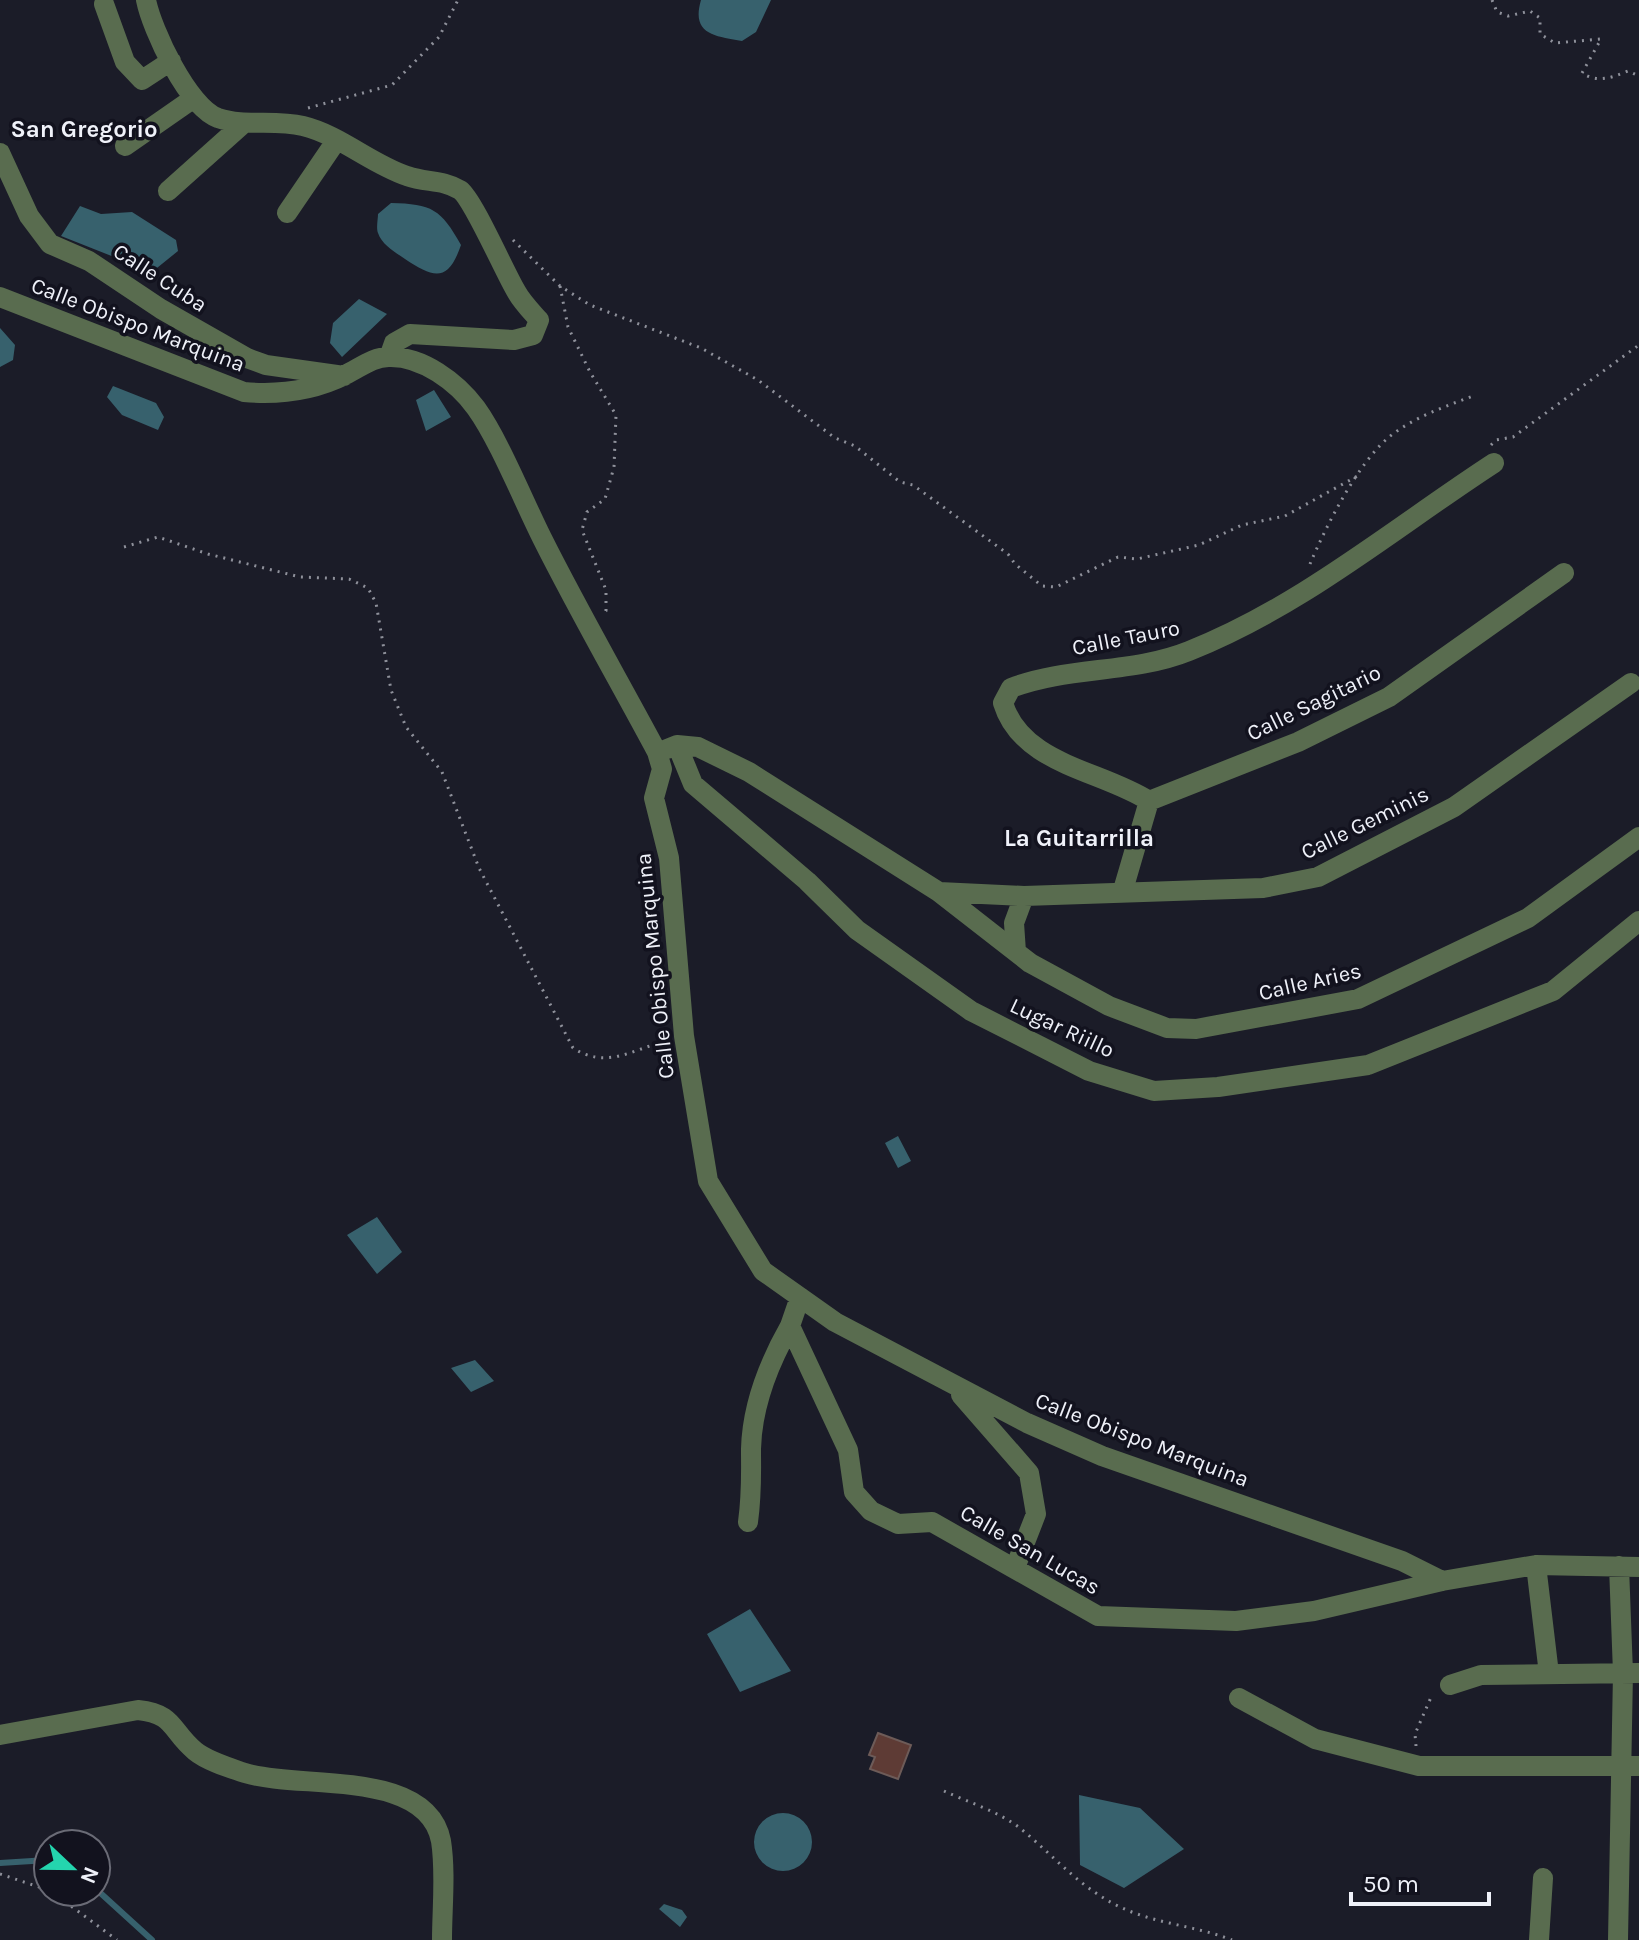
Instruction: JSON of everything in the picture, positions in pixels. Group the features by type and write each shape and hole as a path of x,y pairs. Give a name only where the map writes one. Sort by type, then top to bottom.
{"street":[{"path":"146,0 171,61 194,98 215,117 244,123 300,125 378,165 411,178 440,180 464,192 518,295 539,320 533,335 514,340 410,334 394,343 389,357"},
{"path":"104,4 125,62 142,80 171,61"},
{"path":"125,146 194,98"},
{"path":"168,191 244,123"},
{"path":"287,213 336,141"},
{"name":"Calle Cuba","path":"0,153 29,216 50,244 89,261 161,309 247,358 266,365 344,376"},
{"name":"Calle Obispo Marquina","path":"0,297 244,392 276,394 344,376 367,362 389,357 417,361 449,380 476,408 589,627 667,749 654,798 669,858 684,1036 708,1181 763,1271 835,1322 953,1386 1102,1456 1402,1561 1442,1581"},
{"name":"Calle Tauro","path":"1149,801 1125,786 1051,758 1009,723 1003,703 1011,688 1035,679 1126,667 1188,652 1304,595 1491,456"},
{"name":"Calle Sagitario","path":"1149,801 1298,742 1389,697 1564,573"},
{"name":"Calle Geminis","path":"939,892 1024,896 1123,890 1263,888 1318,877 1454,807 1631,683"},
{"name":"Calle Aries","path":"667,749 698,747 749,772 939,892 1016,952 1109,1006 1167,1028 1196,1029 1300,1013 1358,999 1528,918 1639,837"},
{"name":"Lugar Riillo","path":"667,749 693,784 807,881 857,930 971,1011 1089,1071 1154,1091 1218,1087 1368,1065 1553,991 1639,921"},
{"path":"1123,890 1149,801"},
{"path":"1016,952 1014,923 1024,896"},
{"path":"748,1522 754,1482 751,1447 768,1365 790,1326 800,1297"},
{"name":"Calle San Lucas","path":"790,1326 848,1450 854,1492 871,1511 898,1524 932,1522 1098,1616 1236,1621 1314,1611 1442,1581 1536,1565 1629,1566"},
{"path":"953,1386 1029,1473 1036,1514 1015,1568"},
{"path":"1536,1565 1549,1674"},
{"path":"1618,1940 1630,1766 1629,1566"},
{"path":"1450,1685 1481,1675 1631,1673"},
{"path":"1239,1698 1315,1739 1419,1766 1630,1766"},
{"path":"0,1735 138,1710 157,1712 168,1719 197,1753 245,1773 368,1788 404,1796 429,1812 441,1841 442,1940"},
{"path":"1539,1940 1543,1878"}],"path":[{"path":"300,125 304,111 313,105 392,85 439,37 458,0"},
{"path":"1492,0 1497,12 1508,16 1530,11 1540,18 1540,34 1555,43 1601,39 1582,73 1590,78 1607,80 1628,71 1639,76"},
{"path":"506,233 560,286 590,305 701,348 758,380 835,438 855,446 900,482 913,485 996,545 1042,586 1056,587 1118,557 1137,559 1199,545 1242,525 1285,516 1361,474"},
{"path":"560,286 568,327 616,415 611,478 605,499 587,512 582,530 606,590 606,611 589,627"},
{"path":"1491,456 1496,440 1513,437 1639,345"},
{"path":"1304,595 1310,563 1334,509 1387,439 1422,416 1473,396"},
{"path":"124,547 158,537 208,554 300,577 349,579 368,588 376,603 391,690 406,727 442,772 479,868 573,1048 588,1058 604,1060 684,1036"},
{"path":"1419,1766 1415,1734 1428,1697 1450,1685"},
{"path":"944,1791 1019,1827 1072,1878 1116,1905 1164,1924 1214,1933 1232,1940"},
{"path":"0,1874 32,1885"},
{"path":"73,1908 117,1940"}],"water":[{"path":"701,0 771,0 756,32 742,41 714,35 702,27 699,20"},
{"path":"391,203 426,207 441,216 461,245 451,266 445,271 432,273 397,254 382,241 377,231 378,214"},
{"path":"80,206 101,214 132,212 176,240 178,251 152,272 61,236"},
{"path":"359,299 387,314 342,357 330,343 333,323"},
{"path":"0,328 15,345 13,360 0,367"},
{"path":"113,386 156,403 164,417 158,430 122,415 107,397"},
{"path":"434,390 451,417 426,431 416,400"},
{"path":"898,1136 911,1161 898,1168 885,1143"},
{"path":"377,1217 402,1252 377,1274 347,1235"},
{"path":"475,1360 494,1381 471,1392 451,1368"},
{"path":"750,1609 791,1671 740,1692 707,1634"},
{"path":"1079,1795 1140,1808 1184,1849 1124,1888 1080,1865"},
{"path":"783,1813 794,1815 803,1822 810,1831 810,1853 803,1862 794,1869 783,1871 772,1869 763,1862 756,1853 754,1842 756,1831 763,1822 772,1815"},
{"path":"664,1904 682,1910 687,1917 680,1927 659,1909"}],"building":[{"path":"878,1733 911,1745 898,1779 870,1769 875,1757 869,1755"}],"waterway":[{"path":"0,1863 32,1861"},
{"path":"112,1904 152,1940"}],"district":[{"name":"San Gregorio","path":"84,129"},
{"name":"La Guitarrilla","path":"1079,838"}]}
